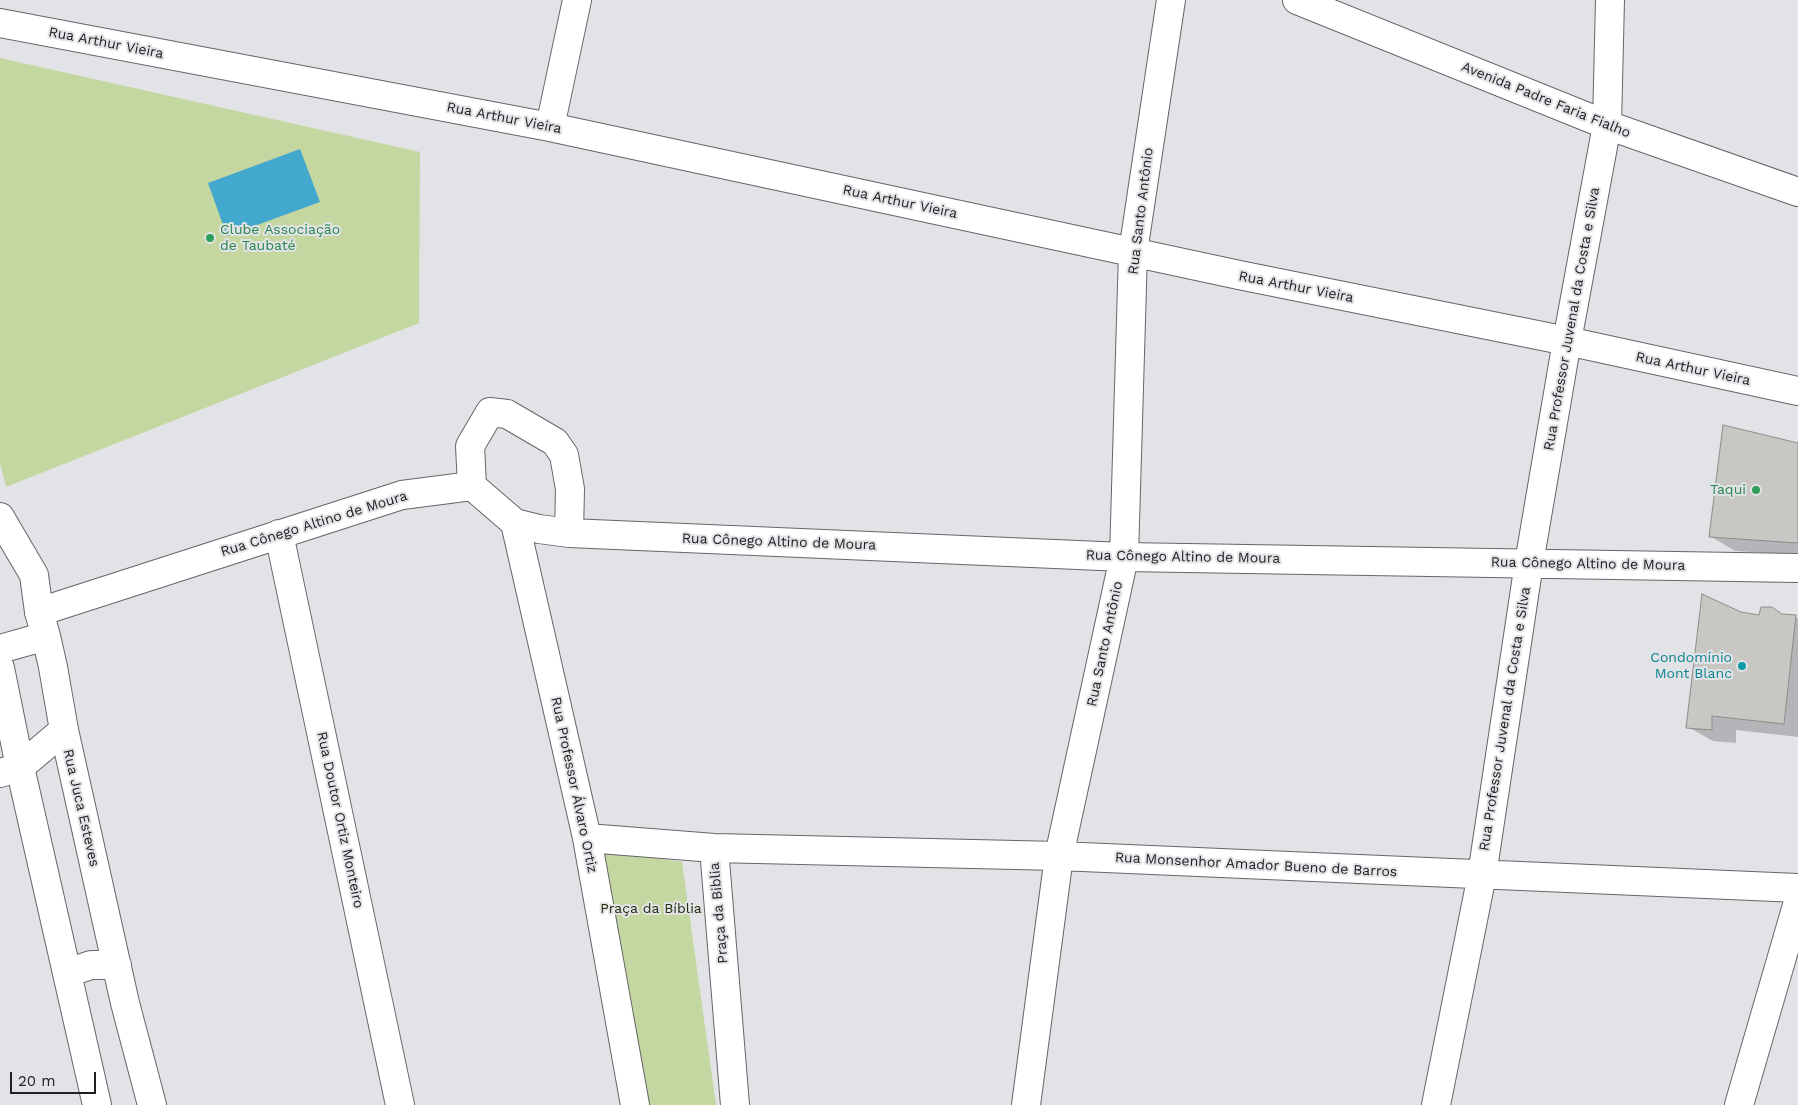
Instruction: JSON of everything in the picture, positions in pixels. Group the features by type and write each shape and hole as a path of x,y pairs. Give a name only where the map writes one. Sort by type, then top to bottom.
{"street":[{"path":"550,127 577,0"},
{"name":"Rua Santo Antônio","path":"1026,1105 1059,856 1124,557 1133,252 1171,0"},
{"name":"Avenida Padre Faria Fialho","path":"1297,0 1607,125 1798,192"},
{"name":"Rua Professor Juvenal da Costa e Silva","path":"1436,1105 1482,875 1529,564 1607,125 1610,0"},
{"name":"Rua Arthur Vieira","path":"0,22 550,127 1249,277 1798,391"},
{"path":"515,522 472,486 470,446 490,412 507,414 554,442 564,455 570,489 569,533"},
{"name":"Rua Cônego Altino de Moura","path":"0,649 43,624 279,534 402,495 472,486"},
{"name":"Rua Juca Esteves","path":"0,517 34,575 64,730 117,965 152,1105"},
{"name":"Rua Cônego Altino de Moura","path":"515,522 539,529 569,533 1124,557 1798,568"},
{"name":"Rua Professor Álvaro Ortiz","path":"515,522 587,838 635,1105"},
{"name":"Rua Doutor Ortiz Monteiro","path":"279,534 400,1105"},
{"path":"0,668 10,770 67,973 97,1105"},
{"path":"10,770 64,730"},
{"name":"Praça da Biblia","path":"587,838 714,848 735,1105"},
{"name":"Rua Monsenhor Amador Bueno de Barros","path":"714,848 1059,856 1798,888"},
{"path":"1739,1105 1798,902"},
{"path":"67,973 91,965 117,965"}],"green space":[{"name":"Clube Associação de Taubaté","path":"0,58 420,152 419,323 6,487 0,463"},
{"name":"Praça da Bíblia","path":"603,850 682,862 716,1105 645,1105"}],"water":[{"path":"300,149 320,202 227,236 208,183"}],"building":[{"name":"Taqui","path":"1723,425 1798,443 1798,543 1709,537"},
{"name":"Condomínio Mont Blanc","path":"1702,594 1741,612 1759,615 1761,607 1772,607 1782,614 1796,615 1784,724 1712,716 1712,730 1686,728"}],"place":[{"name":"Clube Associação de Taubaté","path":"210,238"},
{"name":"Taqui","path":"1756,490"},
{"name":"Condomínio Mont Blanc","path":"1742,666"}]}
